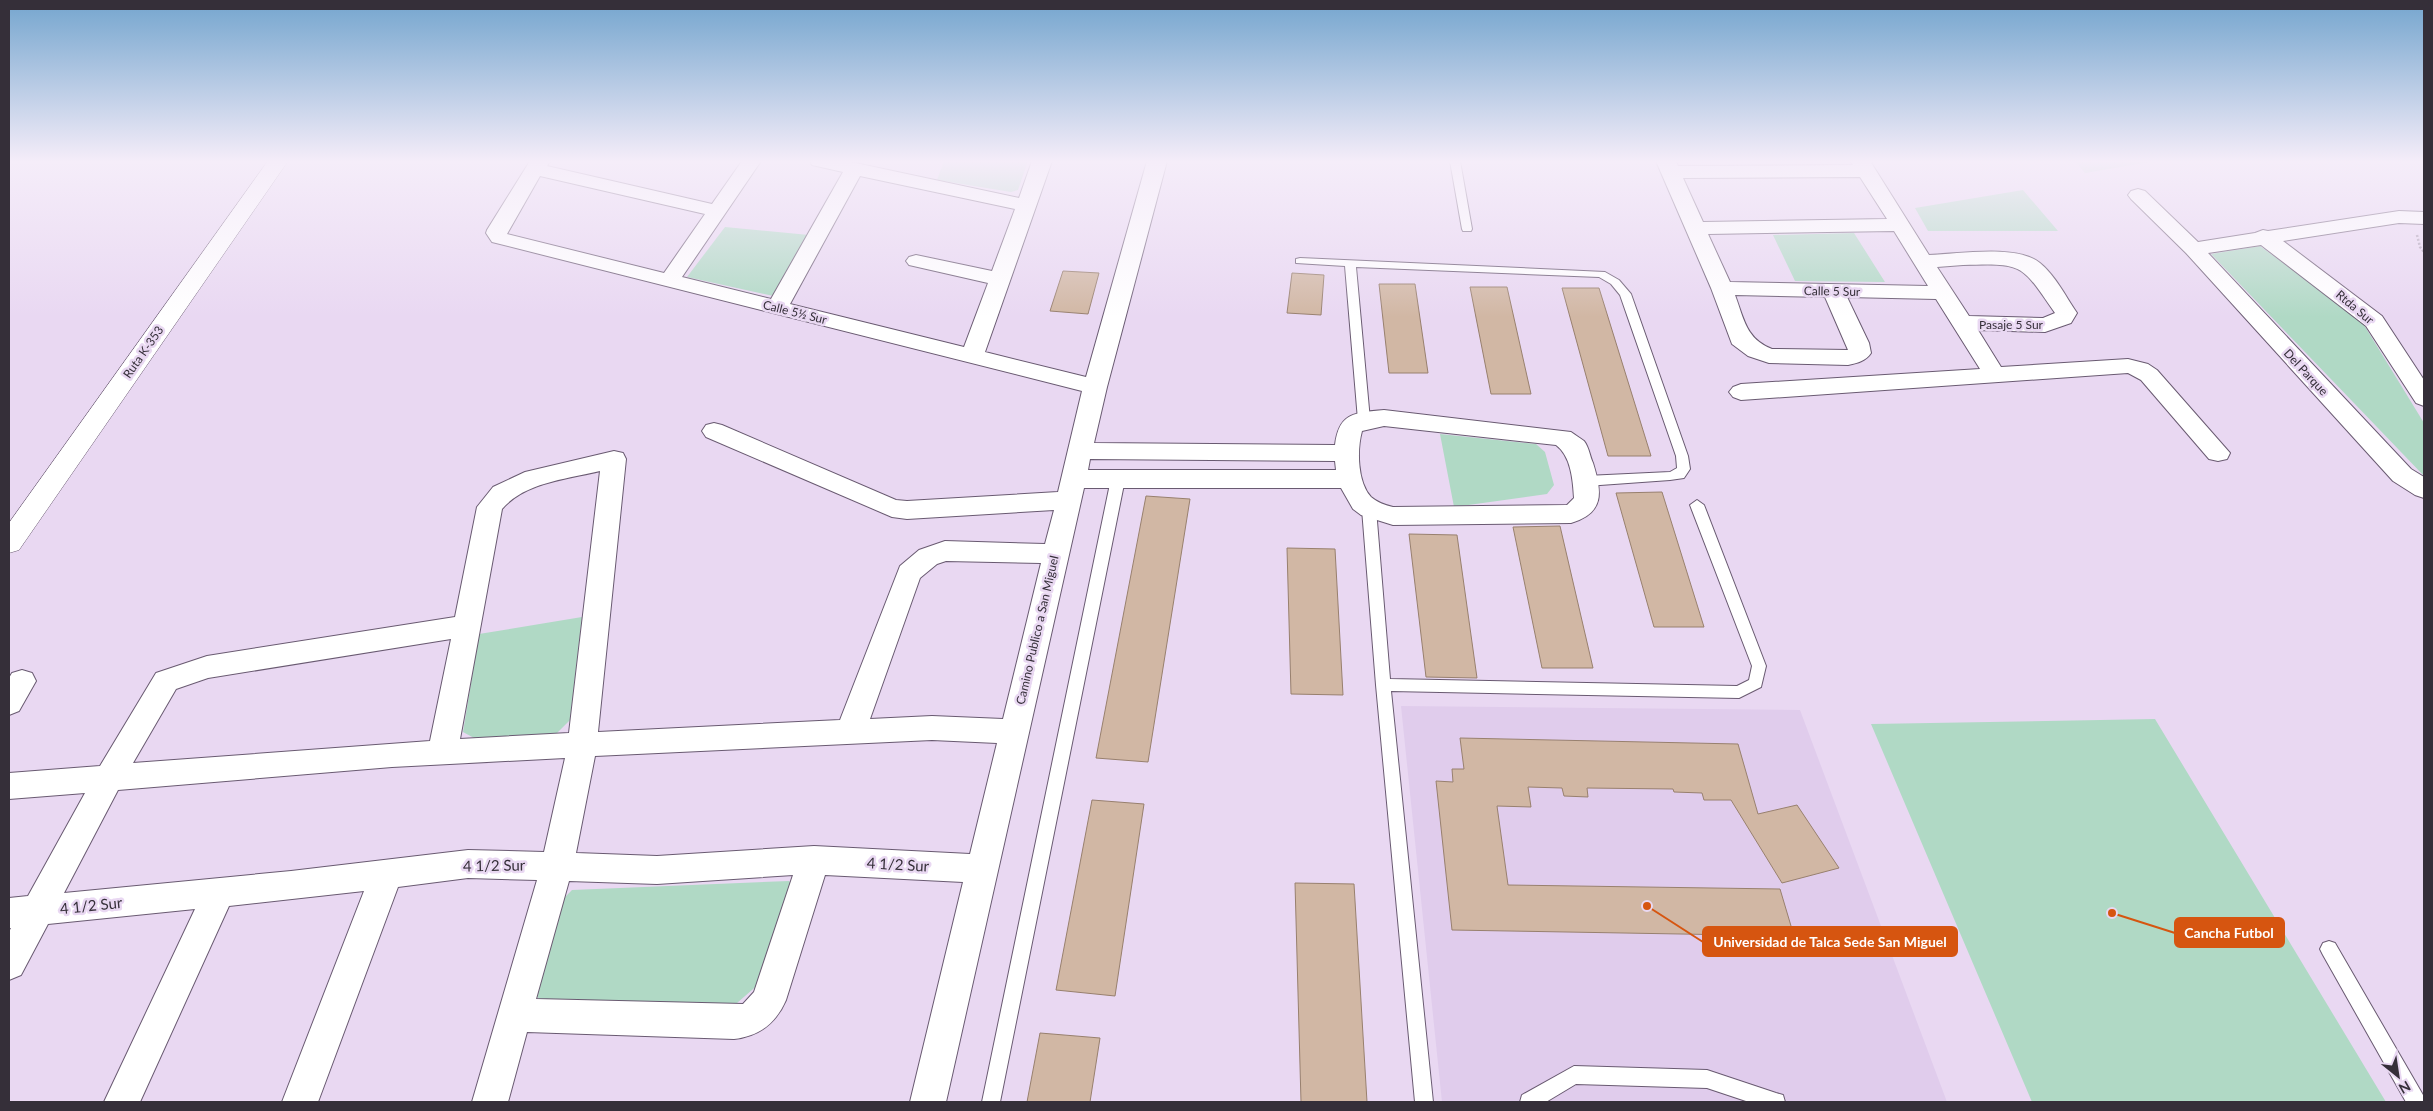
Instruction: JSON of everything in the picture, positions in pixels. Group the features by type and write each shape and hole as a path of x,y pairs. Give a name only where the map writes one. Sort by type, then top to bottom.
{"street":[{"name":"Ruta K-353","path":"9,543 241,213"},
{"name":"Calle 5½ Sur","path":"508,213 497,230 497,236 669,281 1095,386"},
{"path":"669,281 716,213"},
{"path":"777,307 830,213"},
{"path":"972,356 1024,213"},
{"name":"Camino Publico a San Miguel","path":"928,1102 1070,489 1095,386 1142,213"},
{"path":"1688,213 1722,288 1740,339 1756,351 1769,356 1848,358 1860,353 1858,343 1833,291"},
{"path":"1892,213 1995,375"},
{"name":"Del Parque","path":"2156,213 2193,249 2402,475 2424,489"},
{"path":"2193,249 2263,236 2399,217 2424,218"},
{"path":"1695,228 1900,226"},
{"name":"Rtda Sur","path":"2263,236 2374,321 2424,398"},
{"name":"Pasaje 5 Sur","path":"1923,262 1998,259 2019,261 2032,266 2066,313 2063,318 2045,325 1963,323"},
{"path":"916,261 1000,279"},
{"name":"Calle 5 Sur","path":"1722,288 1942,293"},
{"path":"1741,392 2128,366 2140,369 2149,375 2218,453"},
{"path":"1384,418 1562,438 1575,447 1586,481 1587,498 1582,508 1571,514 1393,516 1369,509 1359,499 1350,479 1346,438 1350,426 1364,420 1384,418"},
{"path":"714,431 892,508 907,510 1070,489 1118,479 1350,479"},
{"path":"1080,451 1347,453"},
{"path":"443,752 490,507 502,494 534,478 614,459 582,745 557,867 490,1102"},
{"path":"850,733 909,573 928,557 945,551 1055,554"},
{"path":"9,964 23,911 109,778 166,681 207,667 467,626"},
{"path":"9,786 443,752 932,728 1013,732"},
{"path":"515,1015 734,1022 751,1019 758,1015 769,1000 814,860"},
{"name":"4 1/2 Sur","path":"23,911 219,892 468,864 657,870 814,860 981,869"},
{"path":"300,1102 387,872"},
{"path":"122,1102 219,892"}],"lane":[{"path":"1464,213 1467,229"},
{"path":"1300,261 1601,274 1615,282 1625,294 1682,456 1684,469 1679,474 1670,476 1586,481"},
{"path":"1350,263 1364,420"},
{"path":"991,1102 1118,479"},
{"path":"1383,685 1739,692 1756,683 1758,666 1697,505"},
{"path":"1369,509 1383,685 1424,1102"},
{"path":"2329,949 2416,1102"},
{"path":"1528,1102 1574,1075 1707,1079 1776,1102"}],"shaded area":[{"path":"1401,706 1800,710 1947,1102 1442,1102"}],"green space":[{"path":"1918,213 2043,213 2058,231 1928,231"},
{"path":"725,227 809,235 778,297 687,277"},
{"path":"1854,233 1885,282 1795,281 1773,235"},
{"path":"2260,246 2361,320 2424,423 2424,476 2211,254"},
{"path":"1440,434 1536,444 1545,452 1554,485 1547,494 1454,507"},
{"path":"582,617 570,720 555,735 476,739 463,732 479,634"},
{"path":"2155,719 2386,1102 2032,1102 1871,724"},
{"path":"789,881 795,889 760,983 737,1003 547,1007 537,997 561,901 572,890"}],"building":[{"path":"1063,271 1099,273 1088,314 1050,311"},
{"path":"1292,273 1324,275 1321,315 1287,313"},
{"path":"1379,284 1415,284 1428,373 1389,373"},
{"path":"1470,287 1507,287 1531,394 1491,394"},
{"path":"1562,288 1599,288 1651,456 1608,456"},
{"path":"1662,492 1704,627 1654,627 1616,493"},
{"path":"1146,496 1190,499 1148,762 1096,758"},
{"path":"1560,526 1593,668 1542,668 1513,527"},
{"path":"1409,534 1457,535 1477,678 1426,677"},
{"path":"1287,548 1335,549 1343,695 1291,694"},
{"path":"1460,738 1738,744 1758,814 1797,805 1839,868 1782,883 1731,800 1704,800 1702,793 1674,792 1673,789 1587,788 1588,797 1564,796 1562,788 1528,787 1531,807 1497,806 1508,885 1780,889 1794,936 1452,930 1436,781 1453,782 1452,769 1464,769"},
{"path":"1092,800 1144,804 1115,996 1056,990"},
{"path":"1295,883 1354,884 1367,1102 1301,1102"},
{"path":"1040,1033 1100,1038 1090,1102 1027,1102"}],"place":[{"name":"Universidad de Talca Sede San Miguel","path":"1647,906"},
{"name":"Cancha Futbol","path":"2112,913"}]}
